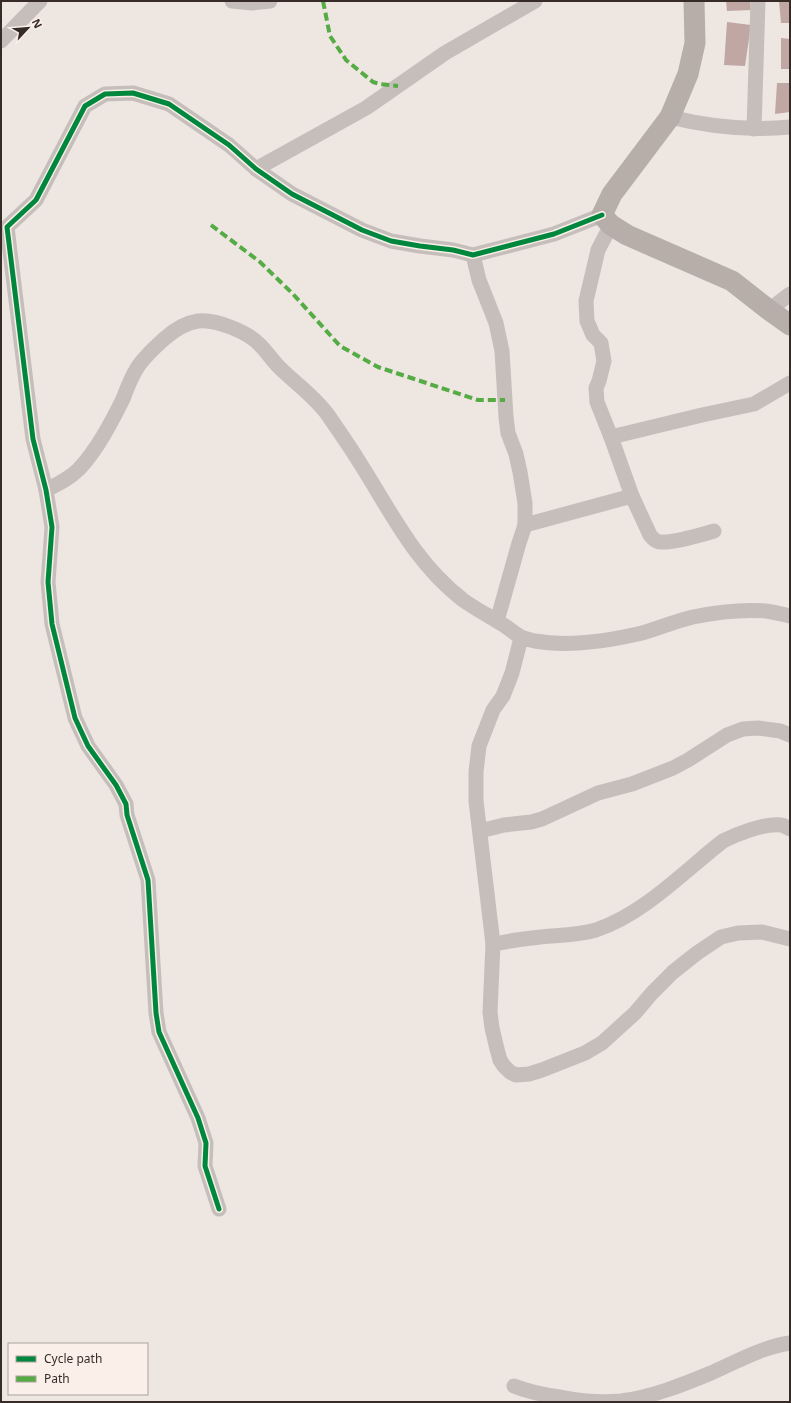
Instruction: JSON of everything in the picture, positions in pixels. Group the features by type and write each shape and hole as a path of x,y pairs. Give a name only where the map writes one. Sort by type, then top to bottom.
{"main road":[{"path":"694,1 695,43 688,74 670,117 612,194 607,220 627,235 732,280 790,325"}],"street":[{"path":"1,41 40,1"},
{"path":"232,1 252,3 270,1"},
{"path":"256,169 366,108 445,53 536,1"},
{"path":"754,129 758,1"},
{"path":"220,1208 206,1166 206,1143 198,1118 160,1032 156,1013 148,880 127,815 126,804 116,785 88,746 74,718 52,624 48,582 52,527 46,490 33,439 4,220 36,200 85,106 105,94 133,93 169,104 229,145 256,169 292,194 362,230 391,241 453,250 473,255 607,220"},
{"path":"670,117 716,127 754,129 790,127"},
{"path":"607,220 586,301 587,321 594,335 601,344 604,361 596,388 597,402 632,496 650,536 654,540 661,542 714,531"},
{"path":"473,255 479,280 496,323 502,351 508,433 516,454 525,503 525,525 497,621"},
{"path":"769,310 790,294"},
{"path":"46,490 66,480 78,471 89,458 122,400 139,365 152,350 169,334 180,327 198,321 218,323 235,328 260,344 284,373 305,389 326,413 358,460 404,536 438,578 463,600 521,638 550,644 611,639 642,633 692,618 739,610 768,611 790,616"},
{"path":"611,437 754,404 790,383"},
{"path":"525,525 632,496"},
{"path":"521,638 512,673 503,696 493,710 479,746 476,772 476,801 493,944 490,1012 492,1028 500,1060 510,1072 516,1075 529,1074 542,1070 585,1053 602,1043 636,1013 652,992 673,972 696,953 721,937 738,933 762,932 790,939"},
{"path":"480,831 504,825 531,822 542,819 598,793 632,784 673,768 727,735 743,729 758,728 780,731 790,735"},
{"path":"493,944 568,935 594,930 609,925 636,910 657,895 722,842 734,836 768,826 782,825 790,829"},
{"path":"514,1386 529,1392 582,1401 620,1401 652,1398 761,1352 790,1343"}],"building":[{"path":"726,1 750,1 751,10 727,11"},
{"path":"779,1 790,1 790,23 781,23"},
{"path":"727,22 751,25 745,66 724,65"},
{"path":"781,38 790,39 790,69 781,69"},
{"path":"777,83 790,83 790,112 775,114"}],"marked path":[{"path":"323,1 330,36 346,60 373,82 398,86"},
{"path":"211,225 260,262 293,294 340,346 378,367 478,400 505,400"}],"cycle path":[{"path":"219,1209 205,1166 206,1143 198,1118 159,1032 156,1013 148,880 127,815 126,804 116,785 88,746 75,718 52,624 48,582 52,527 46,490 33,439 7,227 36,200 85,106 105,94 133,93 169,104 229,145 256,169 292,194 362,230 391,241 453,250 473,255 554,234 602,215"}]}
